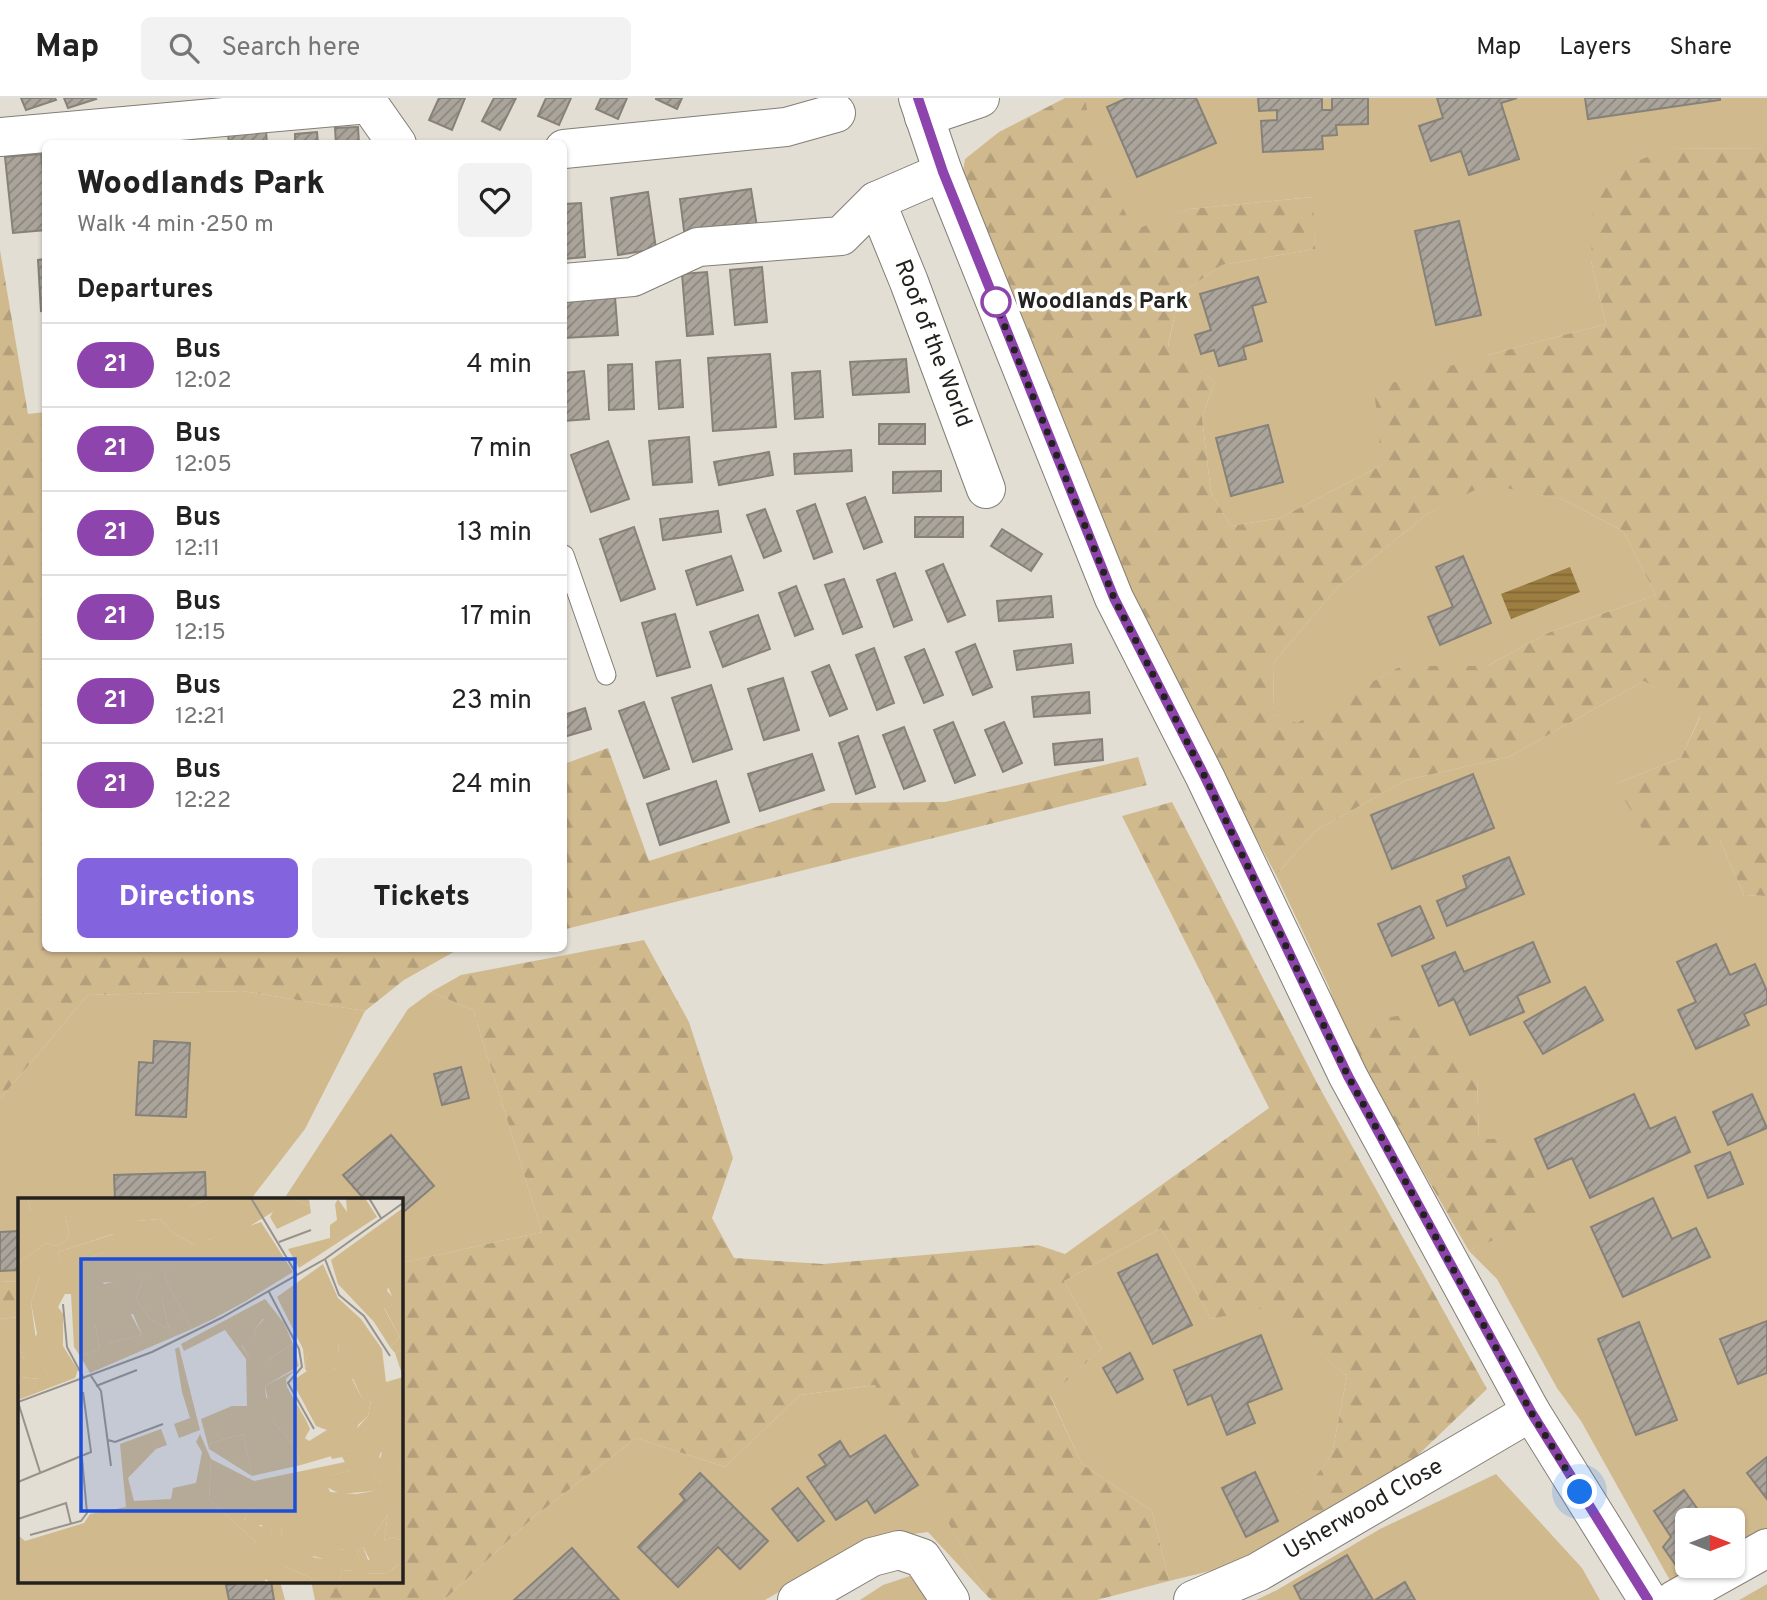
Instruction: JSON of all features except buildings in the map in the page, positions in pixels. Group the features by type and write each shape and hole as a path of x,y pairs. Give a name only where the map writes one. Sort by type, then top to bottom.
{"street":[{"path":"980,98 921,108 943,172 1114,598 1205,777 1348,1076 1531,1412 1648,1600"},
{"path":"0,137 368,101 394,140"},
{"path":"567,149 786,127 836,113"},
{"path":"567,283 634,276 698,247 842,236 876,201 943,172"},
{"name":"Roof of the World","path":"876,201 986,489"},
{"name":"Usherwood Close","path":"1193,1600 1258,1572 1531,1412"},
{"path":"1674,1600 1767,1548"},
{"path":"797,1600 872,1556 899,1550 922,1558 950,1600"}],"lane":[{"path":"567,563 607,675"}],"green space":[{"path":"1065,98 1085,98 1095,152 1134,230 1190,209 1313,197 1315,249 1222,265 1179,295 1168,346 1215,382 1202,417 1211,493 1231,526 1280,518 1382,465 1374,388 1606,324 1591,261 1594,179 1669,148 1767,149 1767,896 1744,895 1720,841 1661,860 1615,784 1681,758 1700,717 1644,681 1509,757 1406,780 1315,831 1276,875 1124,581 962,178 965,159 999,132","holes":["1487,484 1564,500 1623,531 1656,595 1550,632 1487,666 1401,666 1297,723 1274,714 1273,663 1337,588 1427,514"]},
{"path":"1085,98 1767,98 1767,149 1669,148 1591,261 1606,324 1488,355 1382,465 1280,518 1231,526 1211,493 1202,417 1215,382 1168,347 1179,295 1222,265 1315,249 1312,197 1190,209 1134,231 1094,152"},
{"path":"0,250 28,414 42,412 42,952 454,952 404,980 365,1011 242,991 88,995 0,1099"},
{"path":"1487,483 1564,500 1623,531 1656,595 1550,632 1487,666 1401,666 1297,724 1274,714 1273,663 1337,588 1427,514"},
{"path":"1644,681 1700,716 1681,758 1615,784 1720,841 1744,895 1767,896 1767,1528 1745,1541 1745,1508 1675,1508 1675,1578 1682,1578 1672,1584 1581,1421 1557,1388 1497,1279 1469,1251 1549,1214 1479,1140 1477,1076 1342,1026 1329,987 1276,875 1315,831 1406,780 1509,757"},
{"path":"608,748 649,861 831,803 945,802 1138,757 1147,785 567,929 567,763"},
{"path":"1172,802 1317,1083 1487,1389 1415,1458 1317,1522 1292,1508 1332,1454 1347,1376 1265,1308 1211,1319 1161,1228 1064,1281 1101,1349 1050,1396 1082,1464 1152,1511 1169,1581 1097,1600 992,1600 875,1385 800,1395 725,1467 636,1438 535,1516 444,1600 315,1600 311,1582 402,1582 402,1263 542,1232 473,1010 431,992 461,975 644,940 689,1022 733,1158 712,1218 734,1258 823,1264 1038,1245 1065,1254 1269,1108 1122,816"},
{"path":"242,991 365,1011 305,1129 252,1198 18,1198 18,1282 0,1281 0,1099 88,995"},
{"path":"431,992 473,1010 542,1232 402,1263 402,1198 285,1198 408,1009"},
{"path":"1402,1015 1438,1034 1477,1076 1479,1139 1519,1139 1550,1215 1469,1251 1342,1026"},
{"path":"1161,1228 1211,1319 1265,1307 1347,1376 1332,1454 1293,1508 1318,1522 1243,1563 1169,1581 1152,1511 1082,1464 1050,1395 1101,1349 1064,1281"},
{"path":"0,1281 18,1282 18,1317 0,1319"},
{"path":"18,1317 18,1582 280,1582 285,1600 0,1600 0,1319"},
{"path":"876,1385 988,1597 928,1532 869,1540 765,1600 444,1600 535,1516 636,1438 725,1467 800,1395"},
{"path":"1496,1474 1582,1568 1600,1600 1256,1600 1380,1529"},
{"path":"910,1576 927,1600 860,1600 883,1585"},
{"path":"1767,1584 1767,1600 1739,1600 1741,1599"}],"shaded area":[{"path":"1570,567 1580,592 1511,619 1501,594"}],"bus line":[{"name":"21","path":"918,98 943,172 1114,598 1205,777 1348,1076 1531,1412 1648,1600"}],"place":[{"name":"Woodlands Park","path":"996,302"}],"route":[{"path":"996,302 993,297 1114,598 1205,777 1348,1076 1531,1412 1580,1492"}]}
